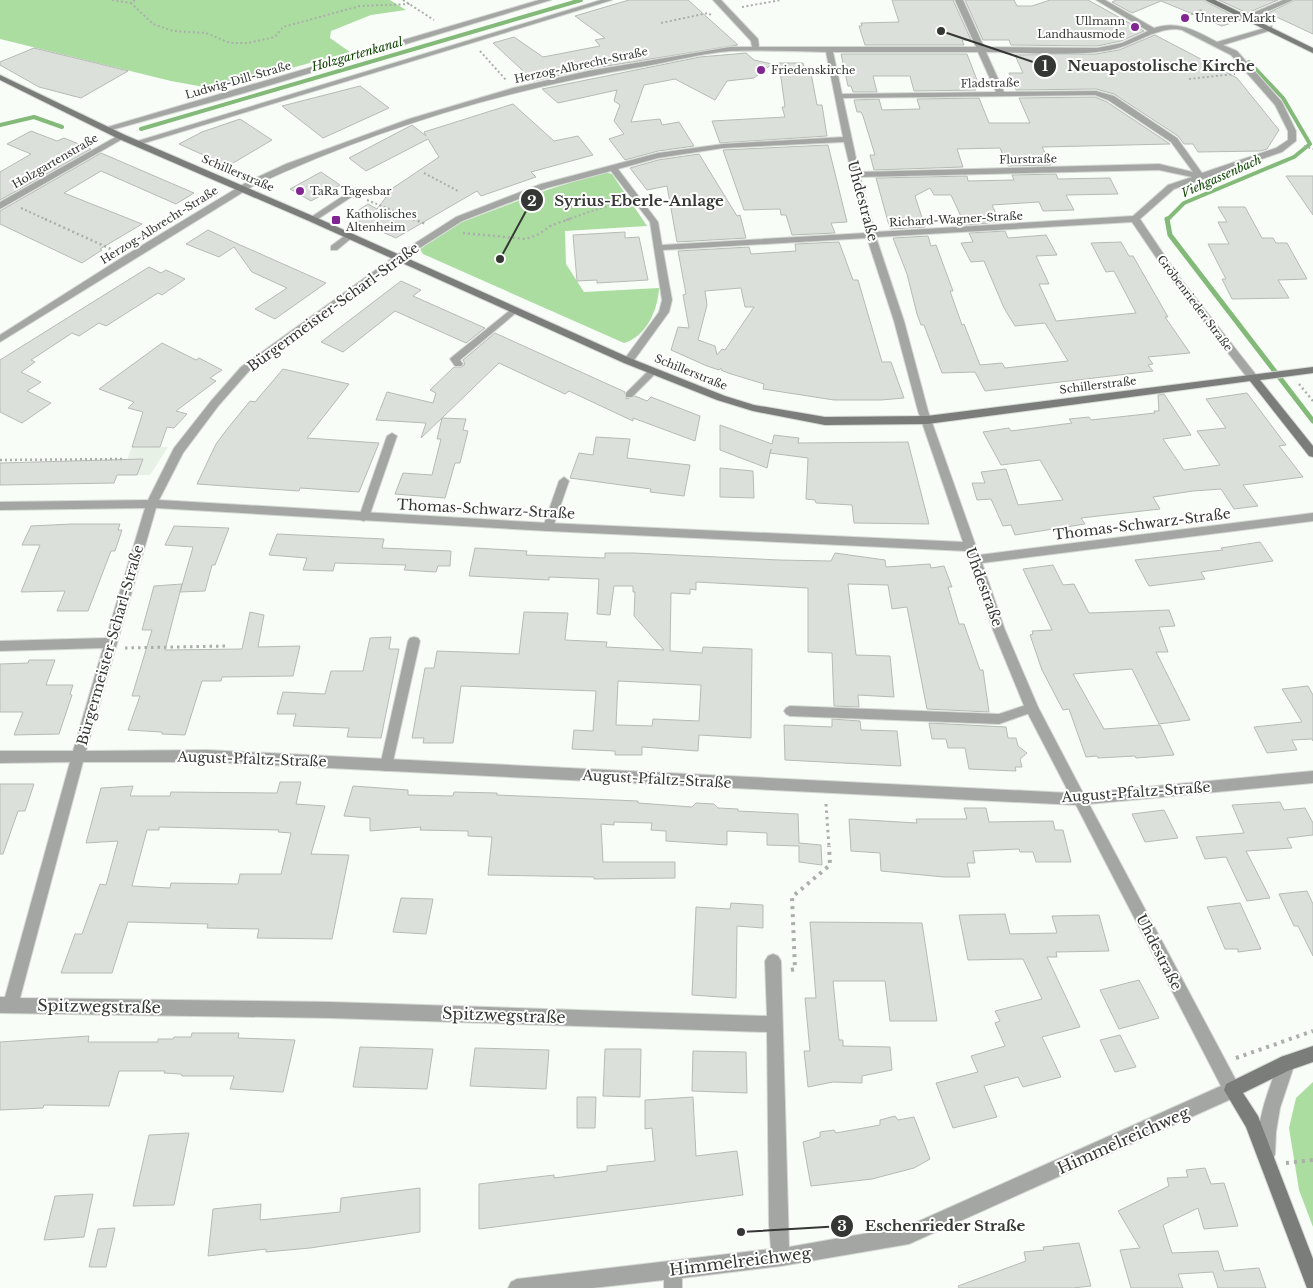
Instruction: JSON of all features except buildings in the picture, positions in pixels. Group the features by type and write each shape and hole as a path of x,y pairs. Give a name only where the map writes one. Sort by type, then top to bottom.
{"street":[{"name":"Ludwig-Dill-Straße","path":"105,129 547,0"},
{"path":"135,143 608,0"},
{"path":"717,0 755,41 756,48"},
{"path":"959,0 1001,94"},
{"path":"1100,0 1153,30"},
{"path":"1210,0 1313,51"},
{"path":"1247,17 1289,0"},
{"name":"Herzog-Albrecht-Straße","path":"0,339 129,256 242,188 289,166 412,121 516,90 588,73 730,49 1097,50 1130,43 1153,30 1175,26 1218,44"},
{"path":"1218,44 1269,28"},
{"path":"1135,219 1171,187 1279,150 1292,141 1292,131 1279,104 1234,53 1218,44"},
{"name":"Uhdestraße","path":"829,49 855,175 871,235 899,321 927,420 999,630 1032,708 1232,1090"},
{"path":"0,77 105,129"},
{"name":"Fladstraße","path":"839,96 1096,93 1111,98 1174,140 1200,176"},
{"name":"Schillerstraße","path":"105,129 312,219 628,361 753,408 825,421 927,420 1313,370"},
{"name":"Holzgartenstraße","path":"3,204 122,138"},
{"name":"Bürgermeister-Scharl-Straße","path":"6,1004 152,504 178,452 215,403 245,369 398,258 459,219 544,186 612,166 658,156 723,146 847,139"},
{"path":"612,166 654,222 667,300 664,312 628,361"},
{"name":"Flurstraße","path":"855,175 1159,167 1200,176"},
{"name":"Richard-Wagner-Straße","path":"658,248 1135,219"},
{"name":"Gröbenrieder Straße","path":"1135,219 1173,276 1313,453"},
{"name":"Thomas-Schwarz-Straße","path":"0,506 152,504 972,553 1313,517"},
{"path":"0,646 111,646"},
{"name":"August-Pfaltz-Straße","path":"0,757 78,755 207,756 825,788 1080,798 1313,777"},
{"path":"774,968 778,1225 782,1257"},
{"name":"Spitzwegstraße","path":"6,1004 330,1010 775,1024"},
{"path":"1313,1054 1287,1062 1232,1090 1252,1122 1313,1282"},
{"path":"1269,1164 1266,1144 1275,1091 1287,1062"},
{"name":"Himmelreichweg","path":"517,1288 782,1257 910,1235 1232,1090"},
{"path":"673,1270 673,1288"}],"lane":[{"path":"312,219 355,192"},
{"path":"334,248 350,236"},
{"path":"458,364 455,360 514,310"},
{"path":"629,395 653,371"},
{"path":"364,517 392,436"},
{"path":"548,527 564,481"},
{"path":"386,766 414,641"},
{"path":"790,710 999,719 1032,708"}],"path":[{"path":"112,0 131,3 153,24 174,32 206,33 230,43 248,44 276,37 283,27 360,6 410,4"},
{"path":"131,3 135,0"},
{"path":"403,0 450,29"},
{"path":"661,24 708,13 710,15 781,0"},
{"path":"472,41 516,90"},
{"path":"1189,79 1194,77 1252,74"},
{"path":"424,173 458,191"},
{"path":"355,192 442,230 526,238 552,225 634,196"},
{"path":"3,204 129,256"},
{"path":"1296,381 1313,401"},
{"path":"0,460 125,459"},
{"path":"111,646 225,646"},
{"path":"774,968 795,969 792,898 830,865 825,788"},
{"path":"1218,1065 1313,1031"},
{"path":"1269,1164 1313,1160"}],"shaded area":[{"path":"132,447 168,447 150,475 121,475"}],"green space":[{"path":"0,0 390,0 406,10 371,15 331,31 330,38 350,52 215,89 171,81 0,39"},
{"path":"604,172 612,174 647,226 565,231 566,264 584,292 659,288 656,305 649,322 639,335 632,340 624,343 423,254 420,249 462,222 547,190"},
{"path":"1313,1082 1313,1227 1299,1190 1289,1128 1296,1098"}],"waterway":[{"name":"Holzgartenkanal","path":"141,129 581,0"},
{"name":"Viehgassenbach","path":"1167,220 1184,203 1294,157 1310,144 1283,98 1249,62"},
{"path":"0,125 34,117 62,127"},
{"name":"Viehgassenbach","path":"1167,220 1170,235 1313,421"}],"place":[{"name":"Unterer Markt","path":"1185,18"},
{"name":"Ullmann Landhausmode","path":"1135,27"},
{"name":"Neuapostolische Kirche","path":"941,31"},
{"name":"Friedenskirche","path":"761,70"},
{"name":"TaRa Tagesbar","path":"300,191"},
{"name":"Katholisches Altenheim","path":"336,220"},
{"name":"Syrius-Eberle-Anlage","path":"500,259"},
{"name":"Eschenrieder Straße","path":"741,1232"}]}
